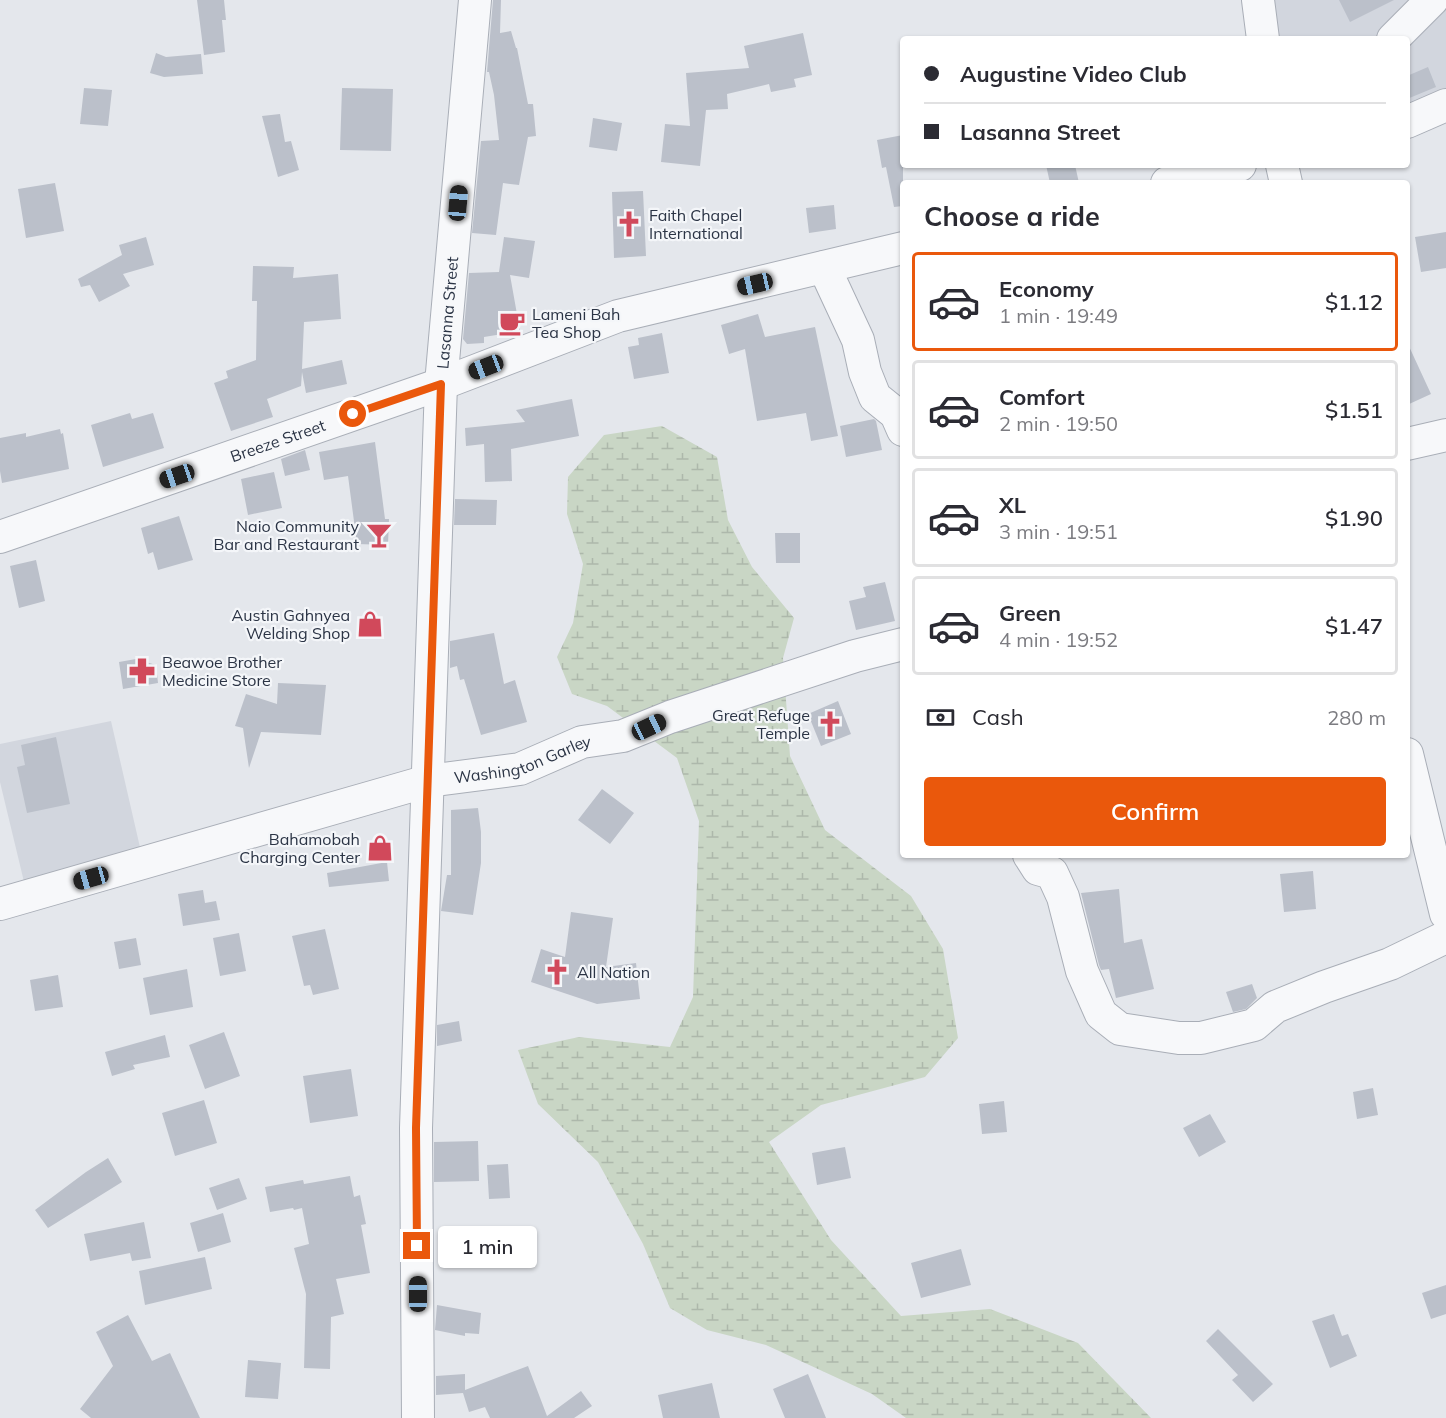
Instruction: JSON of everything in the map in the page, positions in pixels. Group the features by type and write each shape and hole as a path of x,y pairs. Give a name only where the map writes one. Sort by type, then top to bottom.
{"street":[{"name":"Lasanna Street","path":"418,1418 416,1128 441,384 475,0"},
{"path":"1258,0 1263,36"},
{"path":"1397,36 1432,0"},
{"path":"1410,121 1446,105"},
{"path":"1179,180 1228,168"},
{"name":"Breeze Street","path":"0,537 441,384 618,316 900,249"},
{"path":"824,267 858,340 864,372 875,397 896,414 900,423"},
{"path":"1410,443 1446,435"},
{"name":"Washington Garley","path":"0,904 428,781 520,769 582,742 624,736 670,717 855,656 900,645"},
{"path":"1410,766 1446,914"},
{"path":"1031,858 1038,869 1052,873 1063,897 1082,970 1101,1014 1120,1029 1179,1038 1201,1038 1254,1025 1275,1007 1390,964 1446,936"}],"shaded area":[{"path":"1271,0 1446,0 1446,97 1410,114 1410,36 1277,36"},
{"path":"111,721 142,856 25,886 0,782 0,744"}],"green space":[{"path":"662,426 717,457 728,520 752,567 794,618 783,658 790,756 825,830 911,896 943,949 958,1038 925,1077 821,1105 769,1142 831,1240 901,1316 990,1309 1078,1343 1151,1418 906,1418 872,1394 766,1345 707,1330 670,1308 643,1244 598,1162 538,1104 518,1050 579,1037 670,1047 693,997 699,821 677,758 607,706 572,694 557,657 573,623 583,564 567,514 568,477 604,435"}],"building":[{"path":"197,0 224,0 226,20 222,20 225,52 204,55"},
{"path":"493,0 501,0 500,33 511,31 517,48 528,104 533,104 536,136 528,137 519,185 503,183 496,235 472,233 481,141 499,140 494,95 489,72 487,72"},
{"path":"1339,0 1394,0 1350,22"},
{"path":"803,33 812,75 794,79 796,87 771,92 769,84 727,94 728,109 706,110 700,166 661,162 665,124 690,126 686,73 749,68 744,46"},
{"path":"156,53 166,57 201,54 203,74 164,77 150,73"},
{"path":"1428,67 1436,87 1410,98 1410,75"},
{"path":"84,88 112,90 108,126 80,124"},
{"path":"342,88 393,89 391,151 340,150"},
{"path":"280,114 285,142 291,141 299,170 278,177 262,116"},
{"path":"593,118 622,123 617,151 589,147"},
{"path":"900,136 900,168 903,168 903,180 900,180 900,206 894,207 886,167 882,168 877,140"},
{"path":"1047,168 1076,168 1078,180 1049,180"},
{"path":"55,183 64,231 26,238 18,189"},
{"name":"Faith Chapel International","path":"643,191 646,256 614,258 612,192"},
{"path":"834,205 836,229 809,233 806,208"},
{"path":"1446,232 1446,268 1421,272 1415,237"},
{"path":"146,237 154,265 123,274 130,286 99,302 90,285 81,287 78,279 122,255 119,245"},
{"path":"504,237 535,241 529,278 510,275 520,331 484,337 484,343 467,344 463,339 469,273 499,272"},
{"path":"253,266 294,267 293,278 338,274 341,319 304,322 302,369 342,360 347,384 306,393 302,372 301,386 267,399 273,417 231,431 214,383 228,378 226,371 256,360 257,301 252,301"},
{"path":"758,314 765,337 815,327 838,436 811,441 806,413 757,421 745,349 729,354 721,325"},
{"path":"662,333 669,373 634,379 628,347 639,345 638,338"},
{"path":"1410,348 1431,394 1410,404"},
{"path":"572,399 579,436 511,449 512,481 485,482 484,444 466,446 465,428 525,422 516,410"},
{"path":"130,413 132,419 153,413 164,448 103,467 91,425"},
{"path":"874,419 882,450 846,457 840,426"},
{"path":"60,429 61,434 63,433 69,469 2,483 0,438 26,433 26,437"},
{"path":"375,442 385,519 389,519 388,545 357,544 348,476 324,480 319,452"},
{"path":"305,450 310,470 285,476 281,459"},
{"path":"274,472 282,508 248,515 241,479"},
{"path":"455,499 497,500 496,525 454,525"},
{"path":"179,516 193,560 158,570 153,552 148,554 141,528"},
{"path":"775,533 800,533 800,563 776,563"},
{"path":"36,560 45,601 19,608 10,566"},
{"path":"885,582 895,621 856,630 849,601 866,597 863,587"},
{"path":"494,633 504,684 515,680 527,722 481,735 464,679 460,680 457,666 450,668 450,641"},
{"path":"136,659 156,665 158,683 123,689 119,662"},
{"path":"278,683 326,685 321,735 261,732 249,768 243,728 235,726 246,694 277,704"},
{"name":"Great Refuge Temple","path":"838,701 851,734 821,746 808,714"},
{"path":"56,737 70,804 27,813 17,767 25,765 21,745"},
{"path":"602,789 634,813 610,844 578,820"},
{"path":"478,808 481,863 473,915 441,911 447,875 451,875 451,810"},
{"path":"387,862 389,881 329,887 327,873"},
{"path":"1313,871 1316,909 1284,912 1280,874"},
{"path":"1119,889 1124,943 1142,939 1154,989 1116,998 1109,969 1101,970 1099,965 1081,893"},
{"path":"203,890 205,903 216,901 220,920 183,926 178,894"},
{"path":"571,912 613,918 606,967 636,963 640,999 597,1004 531,982 541,949 565,957"},
{"path":"325,929 339,989 313,995 310,985 304,986 292,936"},
{"path":"239,933 246,971 220,976 213,938"},
{"path":"136,938 141,965 119,969 114,942"},
{"path":"187,969 193,1007 150,1015 143,978"},
{"path":"58,975 63,1007 35,1011 30,980"},
{"path":"1252,984 1257,998 1246,1009 1233,1012 1226,992"},
{"path":"459,1021 462,1041 437,1046 437,1025"},
{"path":"224,1032 240,1076 205,1089 189,1045"},
{"path":"165,1035 170,1057 133,1065 135,1069 112,1076 105,1052"},
{"path":"351,1069 358,1116 310,1123 303,1076"},
{"path":"1373,1088 1378,1115 1357,1119 1353,1092"},
{"path":"204,1100 217,1143 175,1156 162,1113"},
{"path":"1004,1101 1007,1132 982,1134 979,1104"},
{"path":"1210,1114 1226,1142 1199,1157 1183,1128"},
{"path":"478,1141 479,1181 434,1182 434,1142"},
{"path":"845,1147 851,1178 817,1185 812,1153"},
{"path":"108,1158 122,1182 48,1228 35,1210"},
{"path":"508,1164 510,1198 489,1199 487,1165"},
{"path":"350,1176 354,1197 360,1195 366,1224 361,1225 370,1273 336,1279 344,1314 331,1317 330,1369 304,1368 306,1294 294,1248 309,1244 302,1208 270,1212 265,1187 303,1180 304,1184"},
{"path":"239,1178 247,1199 217,1210 209,1188"},
{"path":"223,1213 231,1242 198,1252 190,1223"},
{"path":"144,1222 151,1258 132,1261 130,1253 90,1261 84,1234"},
{"path":"961,1249 971,1285 921,1298 911,1263"},
{"path":"205,1257 212,1289 145,1305 139,1271"},
{"path":"1446,1285 1446,1314 1431,1319 1422,1293"},
{"path":"437,1305 481,1313 479,1334 465,1333 465,1336 435,1330"},
{"path":"1334,1314 1342,1336 1348,1334 1357,1356 1330,1368 1312,1321"},
{"path":"128,1315 152,1361 170,1353 200,1418 91,1418 80,1409 113,1366 96,1332"},
{"path":"1218,1329 1273,1384 1253,1402 1232,1380 1238,1375 1206,1341"},
{"path":"248,1360 281,1363 278,1399 245,1397"},
{"path":"528,1366 547,1416 581,1391 592,1406 574,1418 490,1418 485,1407 469,1412 463,1393 436,1395 436,1376 465,1374 465,1390"},
{"path":"808,1374 826,1418 785,1418 773,1389"},
{"path":"712,1383 720,1418 663,1418 658,1395"}],"place":[{"name":"Faith Chapel International","path":"629,224"},
{"name":"Lameni Bah Tea Shop","path":"512,323"},
{"name":"Naio Community Bar and Restaurant","path":"379,535"},
{"name":"Austin Gahnyea Welding Shop","path":"370,624"},
{"name":"Beawoe Brother Medicine Store","path":"142,671"},
{"name":"Great Refuge Temple","path":"830,724"},
{"name":"Bahamobah Charging Center","path":"380,848"},
{"name":"All Nation","path":"557,972"}],"route":[{"path":"353,414 441,384 416,1128 417,1246"}]}
